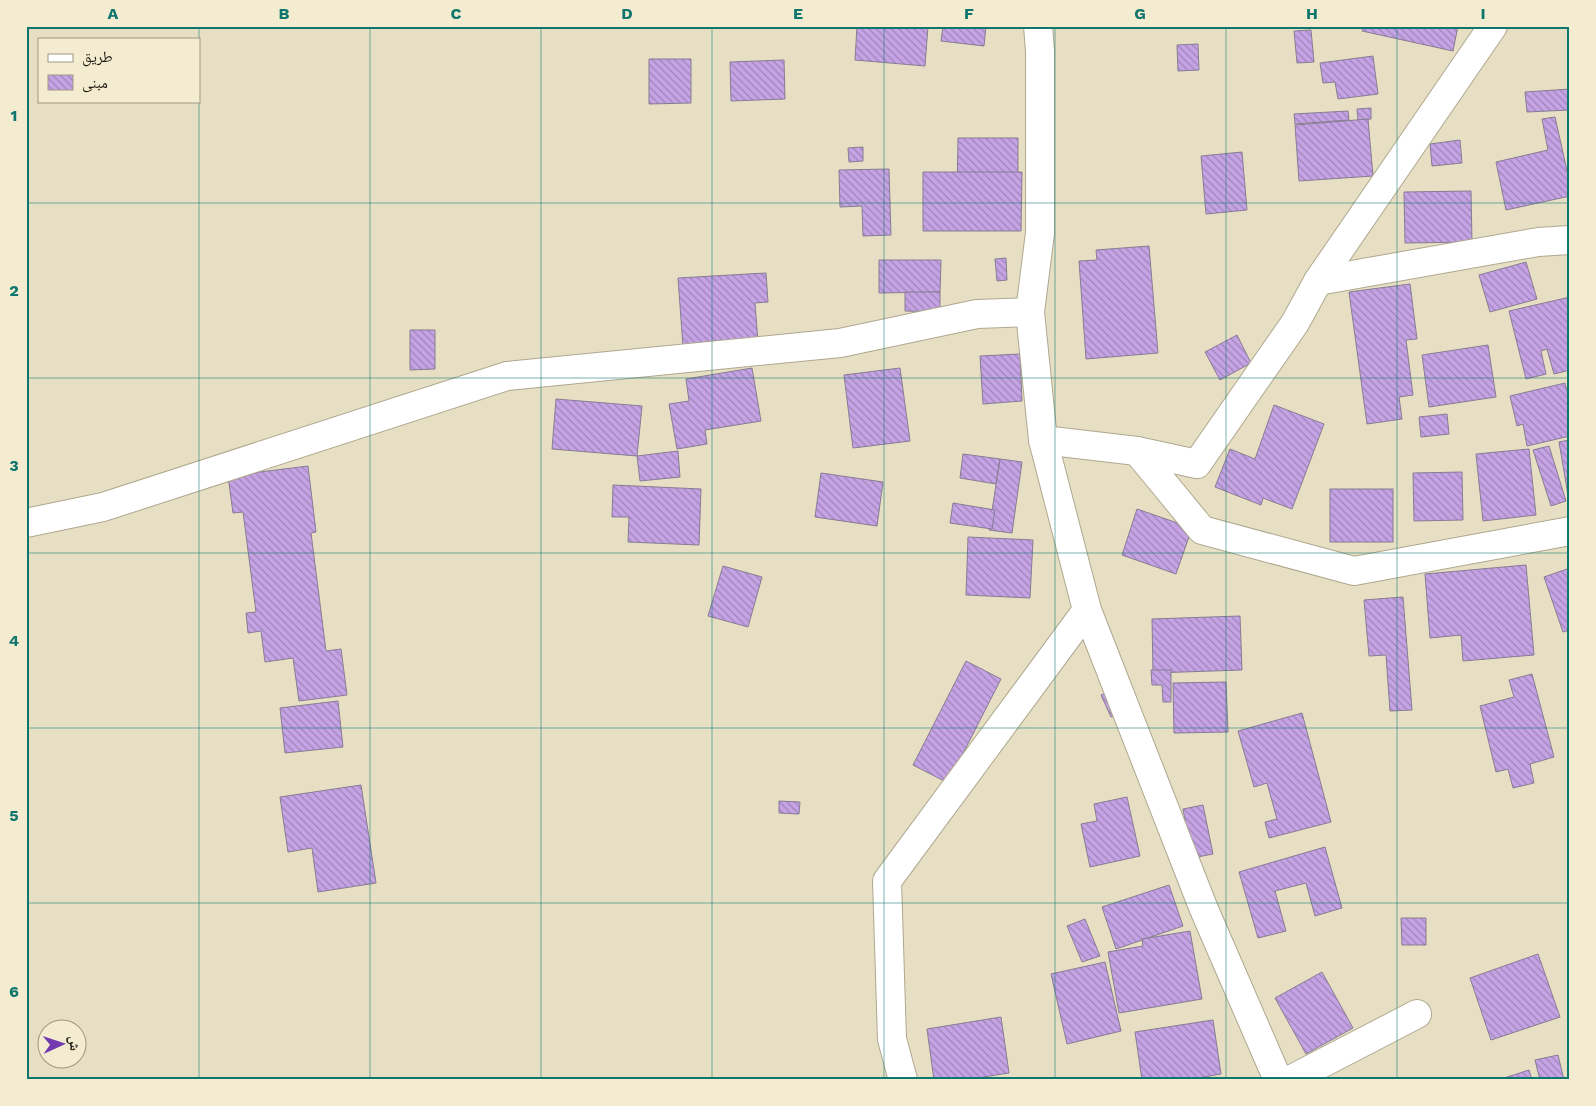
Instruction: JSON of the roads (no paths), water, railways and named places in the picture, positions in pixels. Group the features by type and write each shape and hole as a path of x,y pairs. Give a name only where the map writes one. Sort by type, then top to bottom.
{"street":[{"path":"1038,26 1040,51 1040,233 1030,312 1043,440 1087,610 1203,907 1278,1080"},
{"path":"1043,440 1137,451 1197,464 1295,323 1318,281 1493,26"},
{"path":"1318,281 1538,242 1570,240"},
{"path":"26,522 103,507 507,376 840,344 977,314 1030,312"},
{"path":"1137,451 1202,530 1354,572 1570,530"},
{"path":"903,1080 892,1039 887,881 1087,610"},
{"path":"1290,1080 1417,1014"}]}
